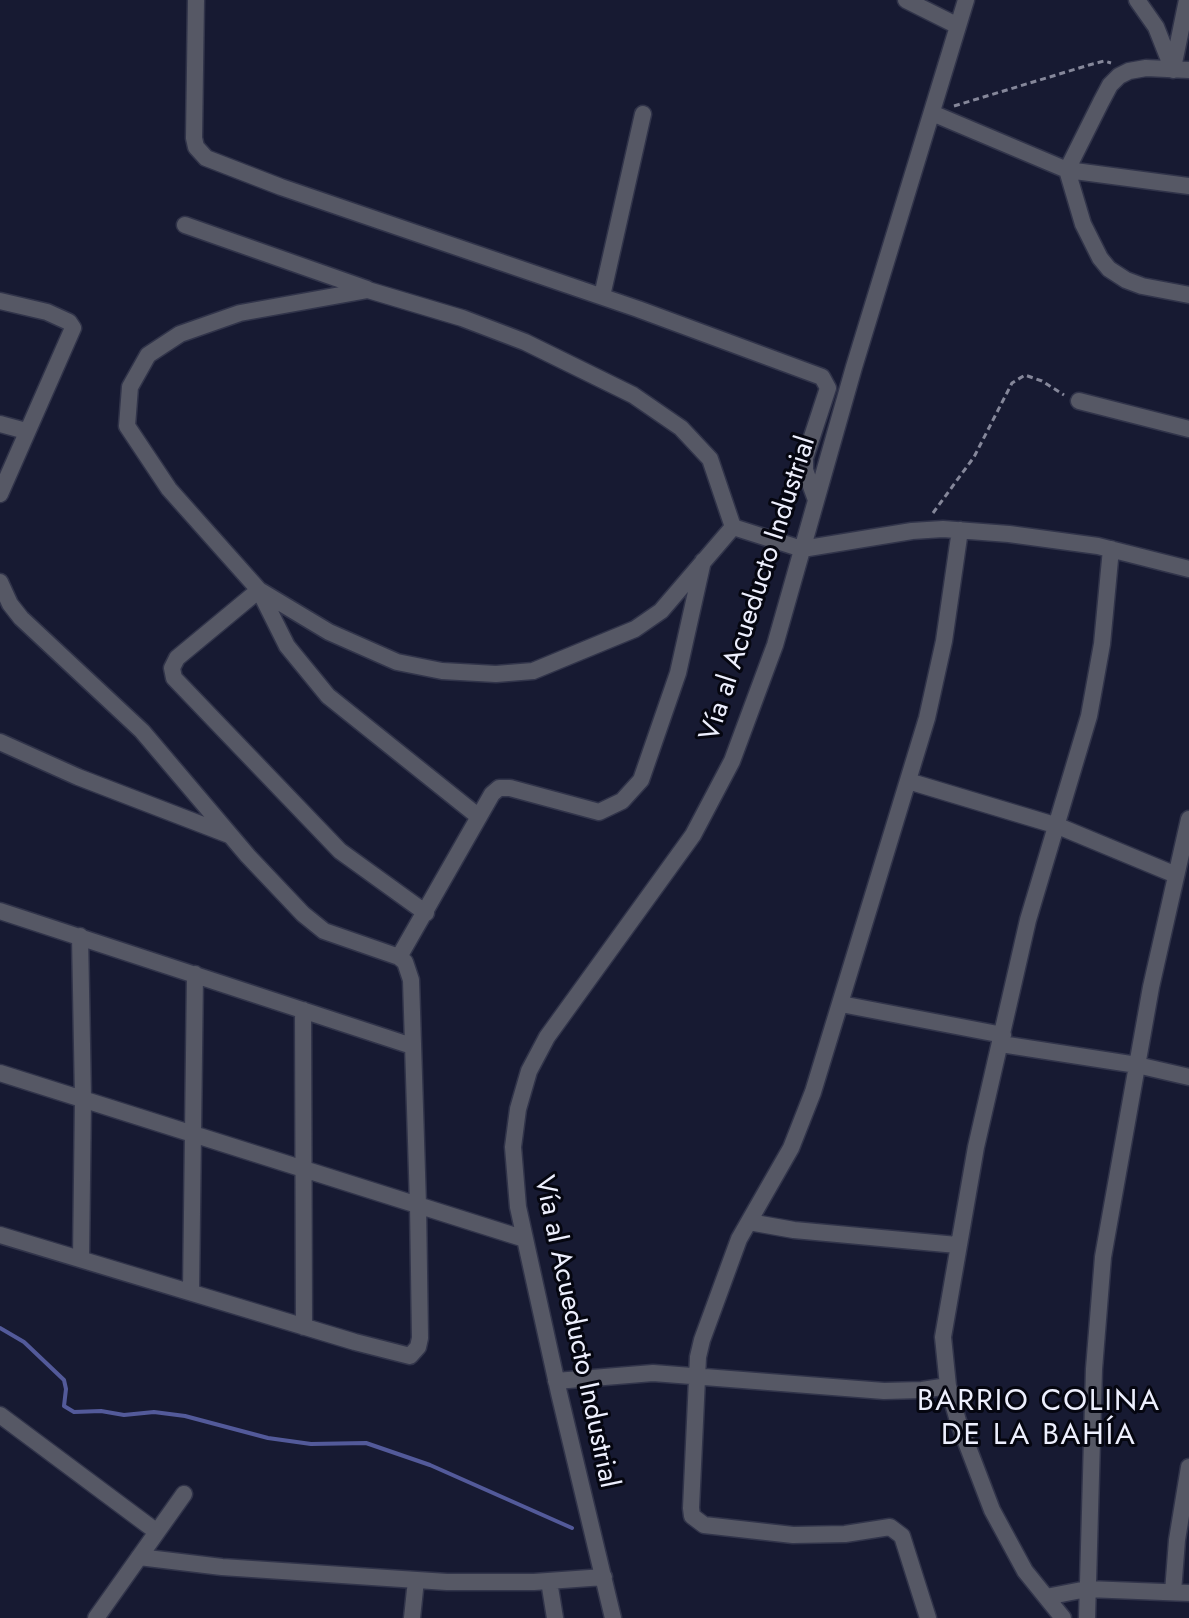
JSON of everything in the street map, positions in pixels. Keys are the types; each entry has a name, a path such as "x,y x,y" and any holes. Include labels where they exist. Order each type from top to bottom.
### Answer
{"street":[{"path":"196,0 194,138 196,147 206,158 281,187 814,372 826,381 828,388 805,458 805,470 816,500"},
{"path":"906,0 958,26"},
{"name":"Vía al Acueducto Industrial","path":"613,1618 556,1381 515,1186 513,1147 518,1109 529,1071 560,1016 680,854 711,804 732,761 766,669 966,0"},
{"path":"1137,0 1181,70"},
{"path":"1181,70 1187,0"},
{"path":"1181,70 1146,68 1119,76 1110,85 1067,170 1083,224 1109,269 1142,286 1189,295"},
{"path":"932,113 1067,170 1189,186"},
{"path":"602,296 643,114"},
{"path":"185,225 368,290 462,318 525,342 633,395 681,428 710,459 733,527"},
{"path":"368,290 240,313 180,334 148,355 130,387 127,426 169,489 259,590 287,646 328,696 479,817"},
{"path":"0,301 47,312 69,322 73,328 0,494"},
{"path":"1079,401 1189,429"},
{"path":"0,424 26,431"},
{"path":"733,527 802,549 876,535 960,530 1057,539 1189,569"},
{"path":"259,590 329,632 397,662 442,671 496,674 533,671 635,629 661,611 733,527"},
{"path":"928,1618 902,1536 890,1527 833,1535 793,1535 704,1525 692,1516 691,1508 698,1357 728,1264 791,1148 813,1092 841,1004 908,781 939,663 960,530"},
{"path":"1063,1618 1025,1571 992,1510 948,1386 943,1337 976,1147 1031,908 1089,716 1102,644 1111,549"},
{"path":"399,957 492,794 499,788 510,788 599,812 622,801 641,780 678,673 704,558"},
{"path":"0,582 17,613 142,731 303,914 335,936 399,957 405,962 411,980 420,1338 415,1353 403,1355 0,1235"},
{"path":"259,590 177,658 172,668 174,678 340,851 426,913"},
{"path":"0,619 17,613"},
{"path":"0,742 78,777 231,835"},
{"path":"908,781 1058,826 1176,875"},
{"path":"1087,1618 1098,1304 1112,1201 1137,1065 1176,875 1186,850 1189,819"},
{"path":"0,911 412,1046"},
{"path":"80,936 83,1099 81,1259"},
{"path":"191,1292 195,974"},
{"path":"841,1004 1189,1077"},
{"path":"303,1010 304,1327"},
{"path":"0,1073 525,1239"},
{"path":"749,1222 794,1230 957,1245"},
{"path":"556,1381 653,1373 884,1391 948,1386"},
{"path":"0,1415 157,1532"},
{"path":"1046,1597 1087,1589 1181,1592 1177,1540 1189,1467"},
{"path":"96,1618 184,1494"},
{"path":"139,1557 222,1567 416,1580 498,1583 604,1577"},
{"path":"412,1618 416,1580"},
{"path":"549,1581 555,1618"}],"path":[{"path":"932,113 1104,61 1129,71"},
{"path":"928,530 936,507 974,457 1012,383 1025,375 1079,401"}],"waterway":[{"path":"0,1328 24,1342 64,1380 64,1406 74,1412 101,1411 124,1415 154,1412 185,1416 268,1438 311,1444 366,1443 430,1465 572,1528"}],"district":[{"name":"BARRIO COLINA DE LA BAHÍA","path":"1039,1420"}]}
